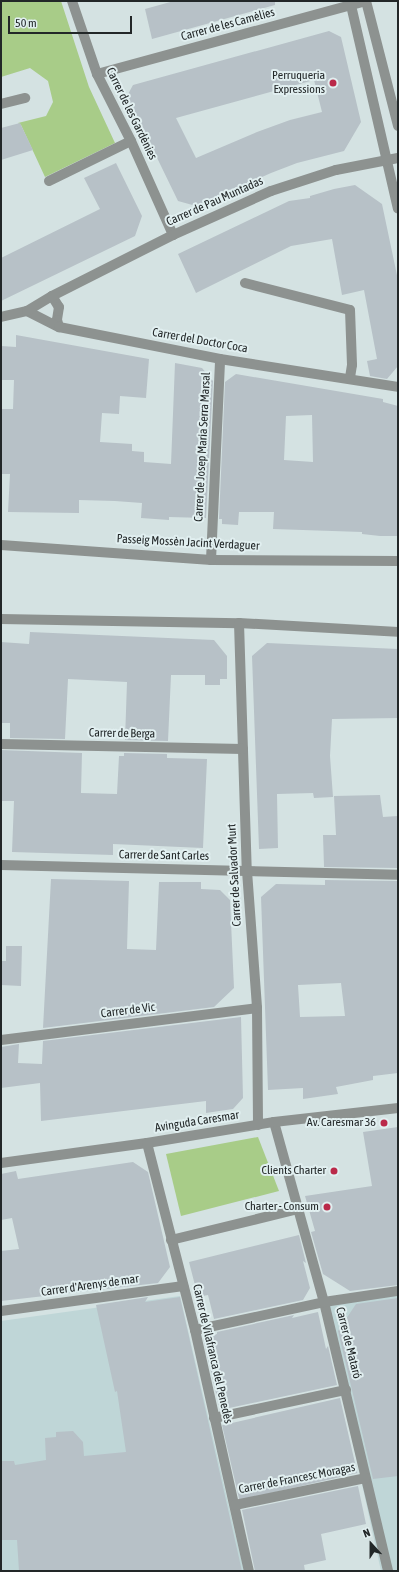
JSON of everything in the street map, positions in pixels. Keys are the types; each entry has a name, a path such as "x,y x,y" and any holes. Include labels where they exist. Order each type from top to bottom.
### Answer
{"street":[{"name":"Carrer de les Gardènies","path":"72,1 97,74 131,141 173,235"},
{"name":"Carrer de les Camèlies","path":"97,74 350,3 366,1"},
{"path":"366,1 398,126"},
{"path":"350,3 398,210"},
{"path":"1,104 25,98"},
{"path":"49,181 131,141"},
{"name":"Carrer de Pau Muntadas","path":"27,311 52,296 173,235 271,191 336,170 398,158"},
{"path":"246,283 350,310 352,365 350,378"},
{"path":"52,296 59,307 57,320 59,327"},
{"path":"1,317 27,311"},
{"name":"Carrer del Doctor Coca","path":"27,311 59,327 220,359 350,378 398,387"},
{"name":"Carrer de Josep Maria Serra Marsal","path":"211,560 220,359"},
{"name":"Passeig Mossèn Jacint Verdaguer","path":"1,545 211,560 398,561"},
{"path":"1,619 239,623 398,632"},
{"name":"Carrer de Salvador Murt","path":"239,623 247,871 257,1008 258,1125"},
{"name":"Carrer de Berga","path":"1,744 243,749"},
{"name":"Carrer de Sant Carles","path":"1,865 398,874"},
{"name":"Carrer de Vic","path":"1,1040 257,1008"},
{"name":"Avinguda Caresmar","path":"1,1163 147,1143 274,1122 398,1108"},
{"name":"Carrer de Mataró","path":"274,1122 324,1302 388,1571"},
{"name":"Carrer de Vilafranca del Penedès","path":"147,1143 195,1330 249,1571"},
{"path":"171,1240 298,1209"},
{"name":"Carrer d'Arenys de mar","path":"1,1311 183,1286"},
{"path":"195,1330 324,1302 398,1291"},
{"path":"214,1418 346,1390"},
{"name":"Carrer de Francesc Moragas","path":"234,1505 365,1478"}],"shaded area":[{"path":"398,1294 398,1571 381,1571 323,1306"},
{"path":"180,1296 244,1571 1,1571 1,1321"}],"green space":[{"path":"1,1 61,1 89,87 115,143 45,177 21,125 18,123 46,116 53,102 48,81 30,68 1,77"},
{"path":"258,1137 279,1191 181,1216 166,1154"}],"building":[{"path":"174,1 275,1 275,5 152,39 145,9"},
{"path":"329,31 341,37 361,122 344,151 297,163 196,206 178,201 127,96 133,85","holes":["314,80 322,112 290,120 257,132 196,158 176,118"]},
{"path":"20,123 33,150 1,160 1,128"},
{"path":"116,163 142,216 135,236 1,301 1,258 100,209 84,178"},
{"path":"355,185 382,204 398,280 398,366 387,379 370,376 367,361 377,359 364,290 342,295 332,239 291,246 196,293 178,254 289,201 310,198 310,196 334,189"},
{"path":"16,335 149,359 146,398 120,396 119,414 102,413 100,442 132,444 132,451 144,452 144,462 171,464 175,363 202,368 213,381 206,518 169,517 169,520 141,518 142,503 115,501 79,500 79,513 8,512 10,474 1,474 1,409 13,409 14,380 1,380 1,346 16,347"},
{"path":"236,374 383,399 383,402 398,406 398,536 362,534 362,532 273,529 274,512 239,512 238,525 222,524 222,519 219,519 225,382","holes":["312,415 313,462 284,460 286,416"]},
{"path":"30,632 214,640 227,656 227,679 220,679 220,685 205,685 205,675 171,675 168,741 125,740 127,682 68,679 65,739 10,738 10,723 1,723 1,642 29,644"},
{"path":"267,643 398,649 398,718 332,719 330,756 333,797 314,798 313,793 277,794 278,848 259,849 252,656"},
{"path":"1,750 82,753 81,793 117,794 119,756 124,756 124,753 167,754 167,758 207,759 203,848 113,844 113,855 12,852 14,801 1,801"},
{"path":"380,795 383,817 398,816 398,868 324,867 323,835 336,835 334,796"},
{"path":"51,879 129,881 127,949 156,950 159,882 201,882 201,889 220,890 230,900 234,988 214,1007 43,1028"},
{"path":"325,880 398,881 398,1073 373,1076 373,1080 336,1087 338,1094 303,1099 303,1088 268,1090 261,897 276,884 325,885","holes":["341,983 345,1016 300,1017 298,985"]},
{"path":"6,946 22,946 21,986 1,985 1,961 6,961"},
{"path":"241,1017 243,1098 233,1109 206,1113 206,1101 41,1121 40,1083 1,1088 1,1047 19,1044 18,1063 42,1064 43,1041"},
{"path":"398,1127 398,1285 350,1291 323,1274 311,1232 315,1231 305,1196 372,1186 363,1132"},
{"path":"133,1162 148,1172 170,1267 158,1283 1,1301 1,1251 19,1249 12,1218 1,1220 1,1174 16,1171 18,1179"},
{"path":"299,1235 306,1263 303,1261 310,1288 303,1300 214,1319 208,1295 198,1297 189,1262"},
{"path":"148,1297 145,1302 180,1297 242,1571 19,1571 17,1540 1,1540 1,1461 14,1461 15,1465 46,1460 45,1438 56,1437 56,1432 73,1431 83,1442 84,1456 126,1452 117,1391 115,1392 96,1305"},
{"path":"398,1298 398,1476 373,1479 338,1331 356,1304"},
{"path":"318,1312 326,1349 328,1346 337,1385 220,1410 203,1338 217,1334 217,1332 294,1315 292,1318"},
{"path":"340,1398 357,1473 239,1500 222,1425"},
{"path":"358,1486 366,1524 321,1534 326,1560 304,1565 305,1571 255,1571 242,1510"}],"place":[{"name":"Perruqueria Expressions","path":"333,83"},
{"name":"Av. Caresmar 36","path":"384,1123"},
{"name":"Clients Charter","path":"334,1171"},
{"name":"Charter - Consum","path":"327,1207"}]}
